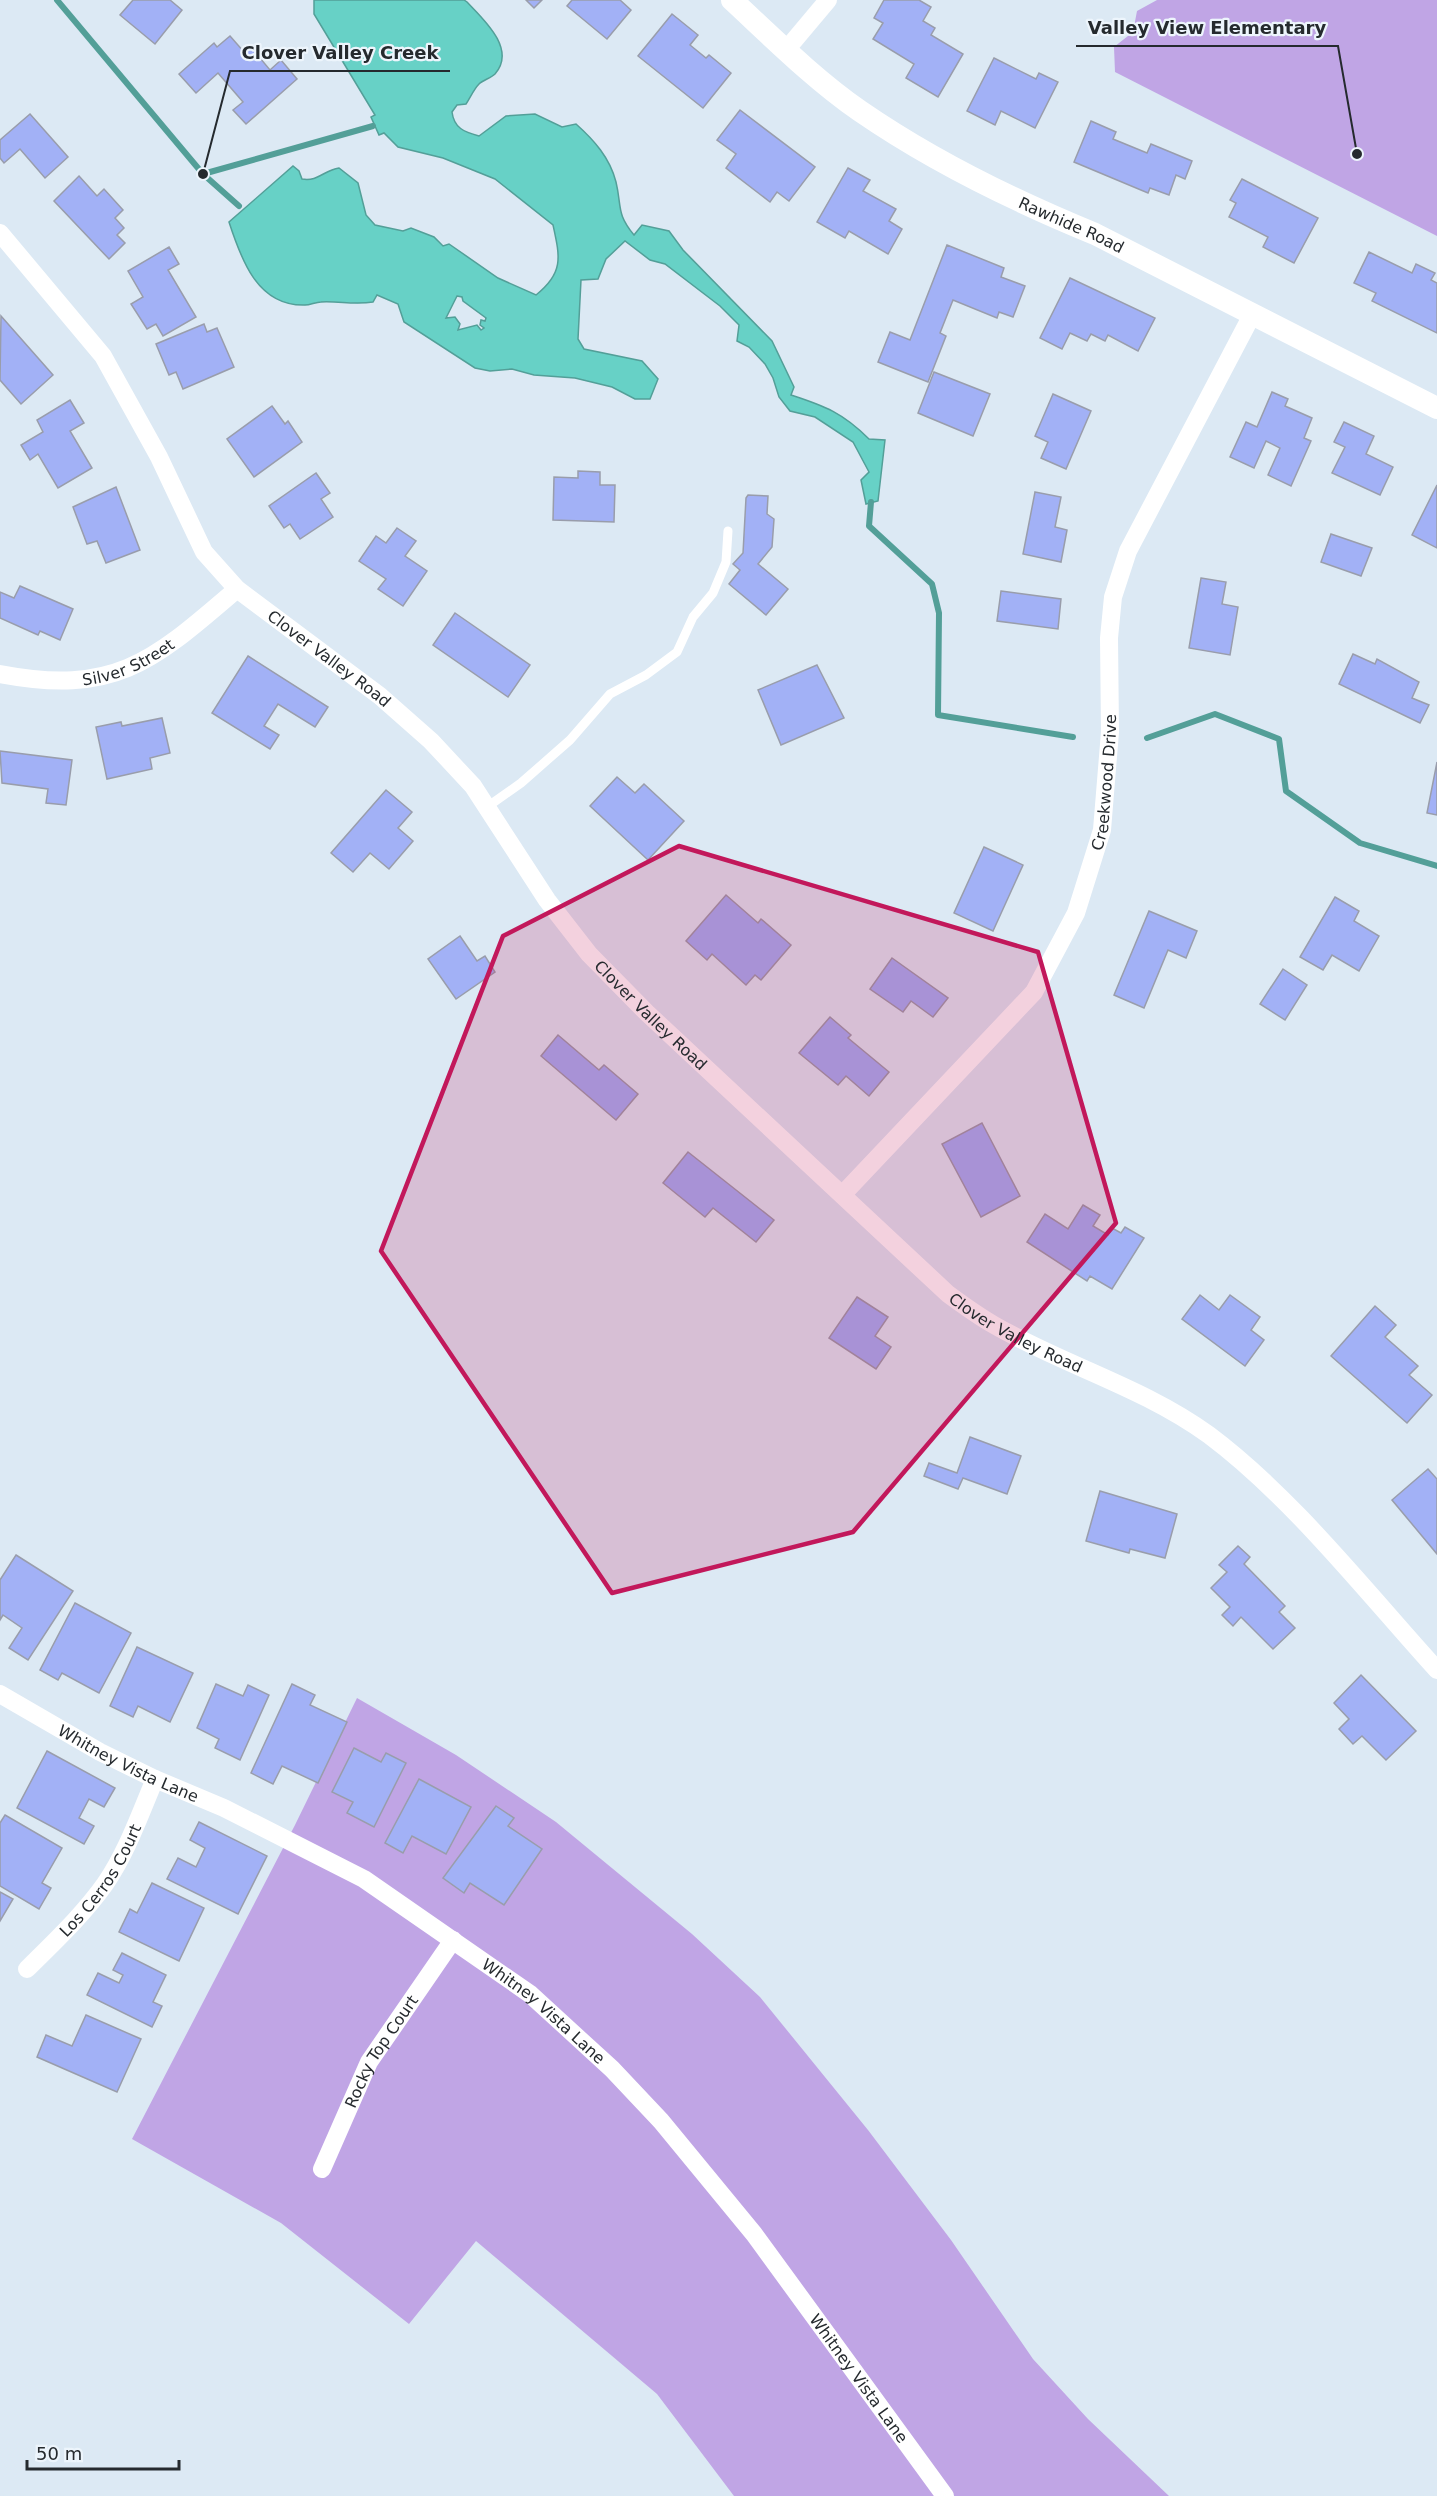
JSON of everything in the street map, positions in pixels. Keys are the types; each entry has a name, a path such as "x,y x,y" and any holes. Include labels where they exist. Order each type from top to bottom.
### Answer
{"street":[{"name":"Rawhide Road","path":"732,0 786,50 859,110 949,168 1095,234 1437,408"},
{"path":"786,50 828,0"},
{"name":"Clover Valley Road","path":"0,232 103,356 145,430 204,552 237,589 380,696 431,741 473,786 547,900 589,954 752,1112 843,1194 948,1294 994,1325 1124,1386 1184,1419 1223,1446 1268,1485 1437,1670"},
{"name":"Creekwood Drive","path":"843,1194 1034,992 1076,913 1102,830 1110,732 1109,638 1113,597 1128,551 1253,314"},
{"name":"Silver Street","path":"0,674 39,681 91,680 142,664 183,636 237,589"},
{"name":"Whitney Vista Lane","path":"0,1694 100,1752 154,1779 224,1808 364,1879 530,1994 612,2069 661,2121 754,2234 945,2496"},
{"name":"Los Cerros Court","path":"27,1969 86,1910 106,1882 124,1851 154,1779"},
{"name":"Rocky Top Court","path":"322,2169 369,2061 453,1940"}],"lane":[{"path":"487,807 521,783 570,740 610,694 646,675 677,652 693,617 713,593 726,562 728,531"}],"highlighted area":[{"path":"679,846 1038,952 1116,1223 853,1532 612,1593 381,1251 503,936"}],"shaded area":[{"path":"314,0 464,0 467,2 495,35 502,55 501,64 495,74 479,84 466,104 457,105 452,112 457,126 479,136 506,116 535,114 562,127 576,124 595,143 610,165 616,182 620,210 624,221 634,235 642,225 669,231 683,250 772,341 794,387 791,395 833,411 869,439 885,440 878,501 866,504 861,480 869,472 853,442 815,417 790,411 779,397 773,378 765,364 749,347 737,341 739,325 720,306 665,264 650,260 625,241 606,259 598,279 581,280 578,339 584,349 642,361 658,379 650,399 635,399 612,387 575,378 534,375 512,369 490,371 475,368 404,322 398,304 377,295 373,302 321,302 305,305 287,303 274,297 263,288 246,265 229,222 293,166 299,171 302,179 312,179 339,168 358,183 366,215 375,225 403,231 411,228 434,237 443,246 449,244 498,278 536,295 556,272 558,264 553,225 495,179 443,158 398,147 384,133 379,135 371,117 375,115 314,14","holes":["457,296 462,297 463,301 486,318 485,321 481,320 480,325 484,328 481,330 477,325 458,330 460,324 455,317 446,318"]},
{"path":"1157,0 1437,0 1437,236 1115,72 1114,47 1133,32 1137,11"},
{"path":"357,1698 456,1755 556,1822 692,1934 760,1997 868,2130 951,2240 1033,2359 1088,2419 1169,2496 734,2496 657,2394 476,2241 409,2324 281,2223 132,2139 295,1825"}],"building":[{"path":"133,0 170,0 182,10 155,44 120,15"},
{"path":"526,0 542,0 534,8"},
{"path":"572,0 620,0 631,10 607,39 567,6"},
{"path":"884,0 919,0 931,7 923,21 935,28 931,35 963,54 938,97 906,78 914,64 873,39 883,23 874,18"},
{"path":"672,14 698,35 690,45 706,58 709,55 731,73 703,108 638,56"},
{"path":"230,36 244,52 250,46 270,70 281,60 297,79 246,124 233,110 243,102 218,73 196,93 179,74 214,43 217,47"},
{"path":"994,58 1036,79 1039,73 1058,82 1035,128 1001,111 995,125 967,111"},
{"path":"740,110 815,167 789,201 777,192 770,202 726,168 736,154 717,140"},
{"path":"30,114 68,157 45,178 20,149 4,163 0,158 0,140"},
{"path":"1091,121 1116,132 1113,139 1147,153 1151,144 1192,161 1185,179 1176,175 1169,195 1150,188 1148,193 1074,162"},
{"path":"848,168 870,180 863,191 896,209 889,221 902,229 888,254 849,231 845,238 817,222"},
{"path":"79,176 97,196 104,189 123,210 115,218 124,228 117,235 125,243 109,259 54,201"},
{"path":"1242,179 1318,218 1294,263 1263,247 1268,237 1229,217 1236,203 1230,200"},
{"path":"947,245 1004,268 1001,277 1025,286 1013,317 999,312 997,318 953,300 940,333 946,336 928,382 878,362 890,332 910,340"},
{"path":"169,247 179,264 168,270 196,317 163,336 156,324 147,329 131,304 143,297 128,271"},
{"path":"1369,252 1412,273 1416,264 1435,273 1431,280 1437,283 1437,333 1372,301 1376,293 1354,283"},
{"path":"1070,278 1155,318 1138,351 1108,335 1105,341 1091,334 1087,341 1070,333 1062,349 1040,338"},
{"path":"1,316 53,375 21,404 0,380"},
{"path":"204,324 207,332 217,328 234,367 183,389 176,372 169,375 156,344"},
{"path":"934,372 990,394 973,436 918,413"},
{"path":"1272,392 1288,399 1285,406 1312,418 1304,438 1311,441 1291,486 1268,475 1280,448 1266,441 1254,468 1230,457 1246,422 1257,427"},
{"path":"1053,394 1091,411 1066,469 1041,458 1048,442 1035,436"},
{"path":"70,400 84,423 70,431 92,468 58,488 38,454 30,460 21,445 43,432 37,420"},
{"path":"272,406 285,424 288,421 302,442 254,477 227,439"},
{"path":"1344,422 1374,436 1366,454 1393,467 1380,495 1332,473 1345,447 1334,442"},
{"path":"578,471 600,472 600,485 615,485 614,522 553,520 554,477 578,478"},
{"path":"316,473 330,493 321,499 333,517 300,539 290,524 284,528 269,506"},
{"path":"1437,485 1437,548 1412,535"},
{"path":"116,487 140,550 106,563 97,541 87,544 73,507"},
{"path":"1035,492 1061,497 1055,527 1067,530 1061,562 1023,554"},
{"path":"748,495 768,496 767,514 774,519 772,547 758,564 788,589 766,615 729,584 740,570 733,564 743,553"},
{"path":"397,528 416,541 405,556 427,571 403,606 378,589 386,579 359,561 376,536 386,543"},
{"path":"1331,534 1372,548 1361,576 1321,562"},
{"path":"1201,578 1226,582 1222,604 1238,607 1230,655 1189,648"},
{"path":"20,586 73,609 60,640 40,631 38,635 0,618 0,592 14,598"},
{"path":"1001,591 1061,599 1058,629 997,621"},
{"path":"455,613 530,665 508,697 433,645"},
{"path":"1353,654 1375,664 1377,659 1419,682 1412,698 1429,705 1420,723 1339,684"},
{"path":"248,656 328,707 315,727 278,704 264,726 279,735 270,749 212,713"},
{"path":"817,665 844,718 781,745 758,690"},
{"path":"162,718 170,753 150,758 152,769 107,779 96,727 121,722 122,726"},
{"path":"0,751 72,760 66,805 46,803 48,789 2,783"},
{"path":"1437,762 1437,815 1427,813"},
{"path":"617,777 635,793 644,784 684,821 648,860 590,806"},
{"path":"386,790 412,812 398,828 413,841 389,869 370,853 353,872 331,853"},
{"path":"984,847 1023,865 993,931 954,913"},
{"path":"726,895 758,923 761,919 791,945 761,980 755,975 746,985 712,954 707,960 686,941"},
{"path":"1335,897 1359,911 1354,921 1379,936 1359,971 1332,955 1323,970 1300,957"},
{"path":"1149,911 1197,931 1186,958 1168,950 1144,1008 1114,995"},
{"path":"460,936 477,961 485,956 495,972 456,999 428,959"},
{"path":"892,958 948,998 933,1017 911,1001 903,1012 870,989"},
{"path":"1283,969 1307,985 1285,1020 1260,1004"},
{"path":"830,1017 851,1035 848,1038 889,1072 869,1096 846,1076 838,1085 799,1053"},
{"path":"558,1035 599,1070 604,1065 638,1094 616,1120 541,1056"},
{"path":"982,1123 1020,1196 981,1217 942,1144"},
{"path":"688,1152 774,1220 756,1242 713,1208 705,1217 663,1183"},
{"path":"1083,1205 1100,1215 1093,1226 1108,1235 1112,1228 1121,1233 1125,1227 1144,1238 1112,1289 1090,1276 1087,1281 1027,1242 1045,1214 1068,1229"},
{"path":"1200,1295 1219,1310 1230,1295 1260,1317 1251,1330 1264,1340 1245,1366 1182,1319"},
{"path":"857,1297 888,1317 875,1336 891,1347 876,1369 829,1338"},
{"path":"1375,1306 1396,1325 1385,1337 1418,1366 1409,1375 1432,1395 1407,1423 1331,1356"},
{"path":"970,1437 1021,1456 1007,1494 963,1478 958,1489 924,1476 929,1463 957,1473"},
{"path":"1428,1469 1437,1479 1437,1554 1392,1500"},
{"path":"1100,1491 1177,1514 1165,1558 1130,1549 1129,1553 1086,1541"},
{"path":"1238,1546 1250,1557 1244,1564 1285,1606 1279,1612 1295,1628 1273,1649 1241,1617 1233,1626 1222,1615 1230,1607 1211,1588 1227,1572 1219,1565"},
{"path":"16,1555 73,1591 28,1660 9,1648 22,1628 3,1615 0,1620 0,1580"},
{"path":"75,1603 131,1633 99,1693 62,1673 58,1680 40,1670"},
{"path":"137,1647 193,1673 170,1722 138,1706 133,1717 110,1706"},
{"path":"1361,1675 1416,1731 1386,1760 1362,1736 1353,1744 1339,1729 1349,1719 1334,1703"},
{"path":"216,1684 243,1696 248,1685 269,1695 240,1760 215,1748 219,1739 197,1728"},
{"path":"292,1684 315,1695 310,1705 347,1722 318,1783 282,1766 273,1784 251,1773"},
{"path":"354,1748 381,1762 386,1753 406,1763 374,1827 347,1813 353,1802 332,1792"},
{"path":"47,1751 115,1788 104,1807 89,1799 79,1818 94,1826 84,1844 17,1808"},
{"path":"419,1779 471,1807 446,1854 412,1836 403,1853 385,1843"},
{"path":"496,1806 514,1818 508,1826 542,1849 504,1905 470,1883 464,1893 443,1878"},
{"path":"5,1815 62,1848 42,1883 51,1888 39,1909 0,1886 0,1823"},
{"path":"199,1822 267,1856 238,1914 167,1879 178,1858 196,1867 205,1848 190,1840"},
{"path":"152,1883 204,1908 179,1961 119,1932 130,1909 137,1913"},
{"path":"0,1892 13,1899 0,1921"},
{"path":"122,1953 166,1975 153,2002 162,2006 152,2027 87,1995 98,1973 119,1983 123,1975 113,1970"},
{"path":"86,2015 141,2039 117,2092 37,2057 46,2035 72,2046"}],"waterway":[{"path":"57,0 203,174 373,126"},
{"path":"203,174 239,206"},
{"path":"871,502 869,526 932,584 939,613 938,715 1073,737"},
{"path":"1147,738 1215,714 1279,739 1286,791 1360,843 1437,866"}],"place":[{"name":"Valley View Elementary","path":"1357,154"},
{"name":"Clover Valley Creek","path":"203,174"}]}
